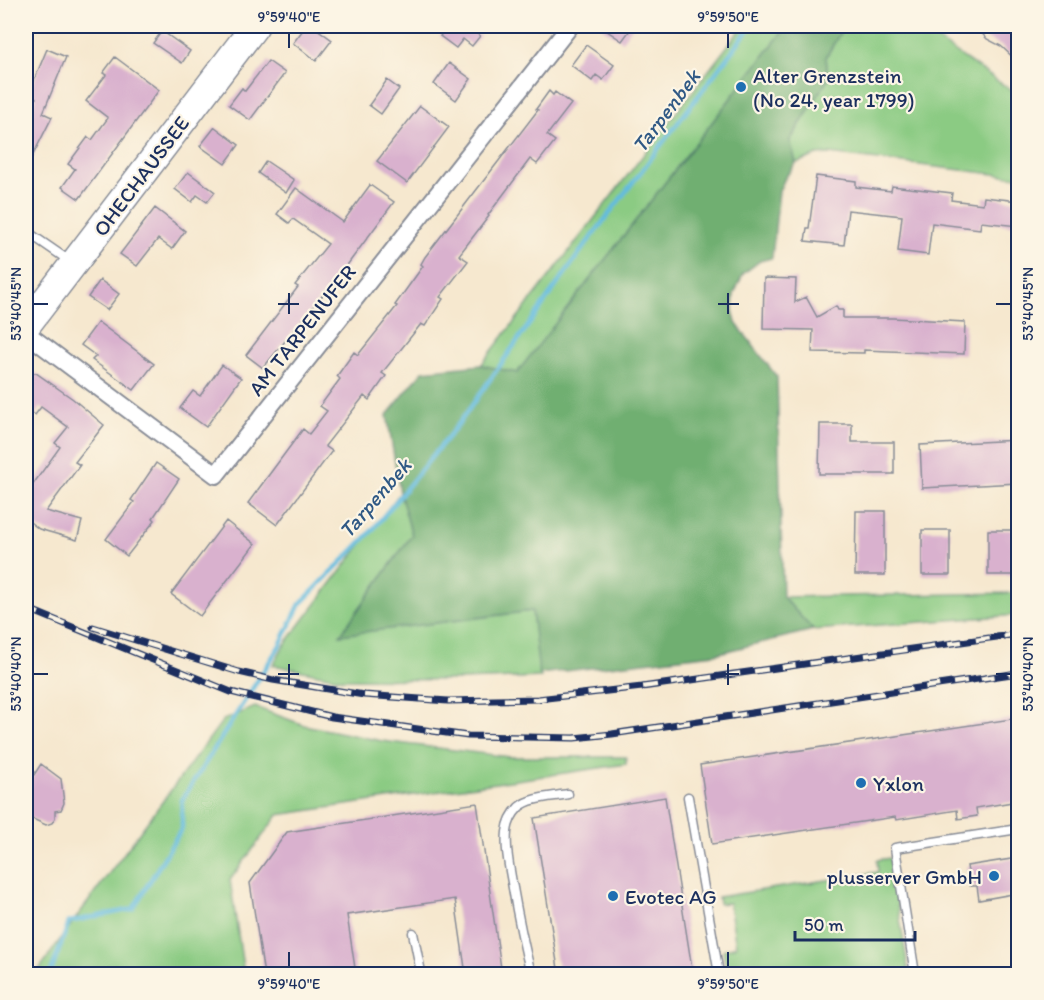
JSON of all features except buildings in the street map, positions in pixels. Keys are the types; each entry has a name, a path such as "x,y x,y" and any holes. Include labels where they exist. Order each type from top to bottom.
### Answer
{"main road":[{"name":"OHECHAUSSEE","path":"26,326 255,26"}],"street":[{"name":"AM TARPENUFER","path":"26,333 216,475 570,26"}],"lane":[{"path":"26,231 74,264"},
{"path":"531,975 519,925 510,870 507,844 508,826 513,814 529,801 568,794"},
{"path":"688,797 719,975"},
{"path":"915,975 895,848 1018,829"},
{"path":"413,933 421,972 425,975"}],"green space":[{"path":"743,26 787,26 517,373 481,365"},
{"path":"787,26 844,26 826,57 828,79 790,140 796,163 779,191 772,258 760,261 743,274 734,294 733,310 736,323 777,377 783,597 813,630 715,654 539,674 532,611 340,635 412,535 400,493 387,415 423,371 481,365 517,373"},
{"path":"844,26 917,26 1018,95 1018,177 829,154 817,155 796,163 790,141 828,79 826,57"},
{"path":"400,493 412,535 341,634 532,611 541,677 461,680 343,679 273,665 283,647"},
{"path":"1018,593 1018,615 813,630 783,597"},
{"path":"255,707 304,725 382,741 510,757 626,757 626,764 278,815 230,880 244,974 36,974 223,720"},
{"path":"890,858 909,974 727,974 723,950 736,946 729,903 719,904 718,897 878,872 877,860"}],"waterway":[{"name":"Tarpenbek","path":"46,974 51,972 69,922 133,909 182,828 182,800 280,645 300,604 370,533 460,422 581,251 751,26"}],"railway":[{"path":"26,608 231,692 332,717 468,736 574,738 612,734 1018,673"},
{"path":"93,627 239,672 273,680 364,695 448,701 538,699 642,687 1018,634"}],"place":[{"name":"Alter Grenzstein (No 24, year 1799)","path":"741,87"},
{"name":"Yxlon","path":"861,783"},
{"name":"plusserver GmbH","path":"994,876"},
{"name":"Evotec AG","path":"613,896"}]}
